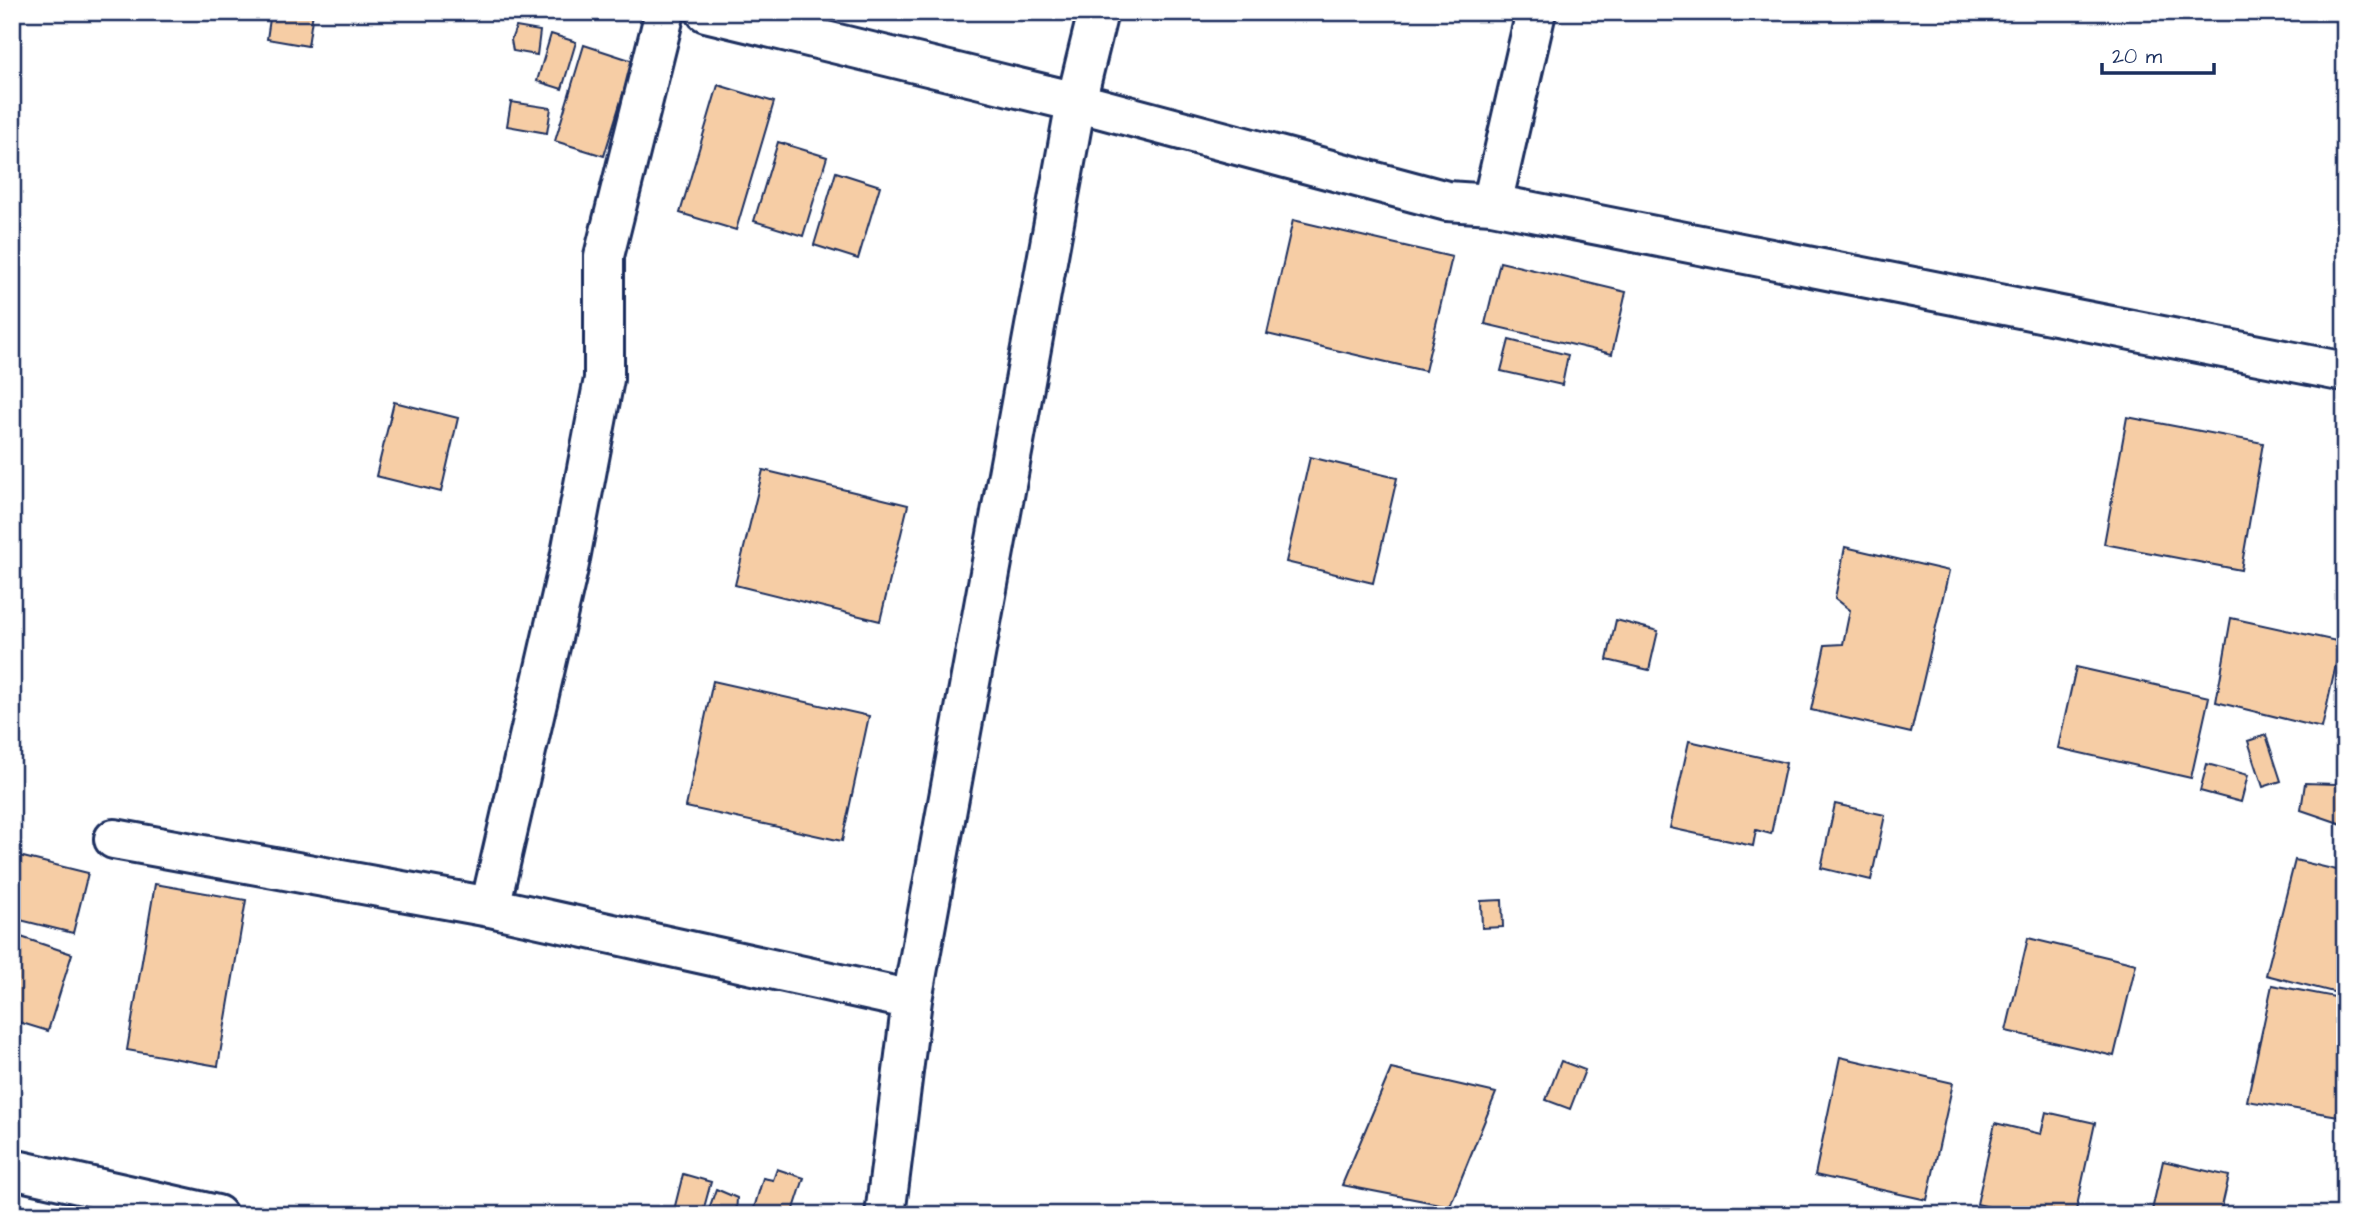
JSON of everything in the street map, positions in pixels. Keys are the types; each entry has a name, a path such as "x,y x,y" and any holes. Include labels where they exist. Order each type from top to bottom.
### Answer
{"street":[{"path":"490,907 569,564 604,379 604,256 665,12"},
{"path":"706,12 1076,102 1447,201 1492,204 2345,372"},
{"path":"885,1215 912,1000 1076,102 1098,12"},
{"path":"1492,204 1536,12"},
{"path":"114,839 490,907 912,1000"},
{"path":"12,1169 217,1215"}],"building":[{"path":"271,12 313,12 308,46 267,39"},
{"path":"516,27 540,31 537,55 513,51 511,40"},
{"path":"551,34 576,42 562,89 537,81"},
{"path":"584,45 633,61 604,156 555,141"},
{"path":"718,85 774,102 736,230 680,213"},
{"path":"511,102 551,108 547,133 507,126"},
{"path":"778,142 827,157 803,236 754,221"},
{"path":"836,172 880,186 858,259 814,245"},
{"path":"1293,220 1452,257 1425,371 1267,334"},
{"path":"1500,262 1626,292 1612,354 1485,324"},
{"path":"1509,340 1568,355 1562,385 1501,371"},
{"path":"394,402 458,418 441,492 376,476"},
{"path":"2127,417 2263,443 2241,570 2104,544"},
{"path":"1310,457 1397,478 1373,583 1286,562"},
{"path":"763,470 908,505 880,621 735,585"},
{"path":"1845,547 1949,571 1911,733 1811,710 1825,645 1843,644 1850,610 1835,598"},
{"path":"2231,618 2341,642 2322,728 2216,702"},
{"path":"1616,620 1658,631 1649,670 1607,660"},
{"path":"2345,648 2345,691 2336,689"},
{"path":"2076,667 2209,697 2191,778 2058,748"},
{"path":"713,681 869,716 842,841 686,807"},
{"path":"2266,735 2281,781 2263,787 2248,741"},
{"path":"1689,741 1786,763 1771,834 1756,830 1753,846 1670,828"},
{"path":"2345,751 2345,825 2301,810 2305,783 2336,784"},
{"path":"2207,764 2248,775 2241,802 2200,791"},
{"path":"1835,804 1885,815 1871,880 1821,868"},
{"path":"15,855 88,873 73,933 12,918 12,865"},
{"path":"2295,860 2345,872 2345,995 2266,975"},
{"path":"155,884 246,900 218,1066 127,1050"},
{"path":"1502,900 1503,927 1482,928 1481,901"},
{"path":"12,934 72,954 48,1031 12,1020"},
{"path":"2028,938 2136,964 2114,1056 2006,1031"},
{"path":"2272,985 2335,997 2345,1049 2345,1117 2247,1101"},
{"path":"1840,1057 1953,1083 1927,1200 1815,1175"},
{"path":"1561,1061 1585,1070 1570,1109 1546,1100"},
{"path":"1391,1069 1496,1093 1450,1206 1342,1185"},
{"path":"2046,1112 2095,1123 2075,1215 2023,1215 1977,1204 1995,1123 2041,1134"},
{"path":"2163,1161 2229,1176 2220,1215 2151,1215"},
{"path":"777,1169 804,1178 792,1215 752,1215 763,1178 773,1180"},
{"path":"683,1174 711,1182 702,1215 673,1214"},
{"path":"716,1189 737,1198 736,1215 722,1215 709,1209"}]}
